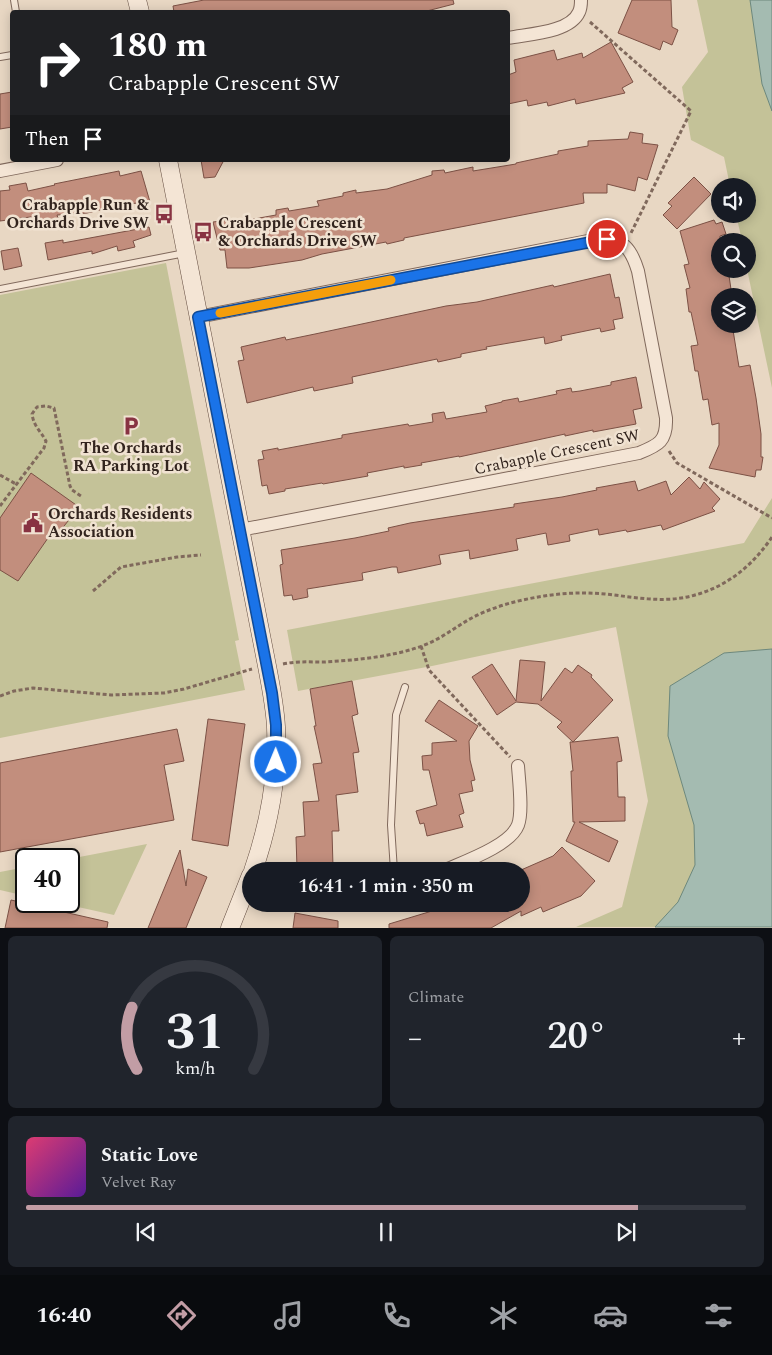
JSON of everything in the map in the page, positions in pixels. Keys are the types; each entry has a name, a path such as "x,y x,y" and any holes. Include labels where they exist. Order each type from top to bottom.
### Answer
{"street":[{"path":"510,38 560,28 570,23 580,6"},
{"path":"0,171 39,162"},
{"path":"168,162 267,666 276,725 277,750 271,804 256,862"},
{"path":"198,317 598,239 615,240 624,245"},
{"name":"Crabapple Crescent SW","path":"240,530 639,453 656,446 662,441 667,428 664,408 638,271 631,252 624,245"},
{"path":"462,862 496,846 514,831 520,814 518,766"},
{"path":"230,928 242,899"}],"lane":[{"path":"0,289 186,253"},
{"path":"393,862 391,824 396,715 404,687"}],"path":[{"path":"580,6 691,111 639,219 624,245"},
{"path":"0,506 44,448 46,441 42,433 33,424 32,414 36,407 46,406 54,408 70,486 72,490 82,496"},
{"path":"662,441 677,463 772,518"},
{"path":"0,474 16,484"},
{"path":"290,662 324,662 379,656 421,646 444,635 468,620 497,607 543,596 582,593 654,600 695,595 740,573 752,563 772,537"},
{"path":"93,591 121,567 177,557 201,556"},
{"path":"421,646 429,670 518,766"},
{"path":"0,696 14,691 33,688 111,696 164,693 184,689 241,671"}],"shaded area":[{"path":"697,0 772,0 772,388 756,312 756,288 751,288 749,278 756,278 756,233 740,233 738,223 756,223 756,178 728,178 724,157 691,140 682,87 708,52"},
{"path":"750,0 772,0 772,111 762,84"},
{"path":"166,263 239,640 235,641 245,690 0,738 0,295"},
{"path":"772,498 772,927 576,927 622,907 648,801 616,627 432,666 298,691 287,630 744,543"},
{"path":"772,649 772,927 655,927 678,902 695,865 694,825 668,736 670,686 724,653"},
{"path":"147,844 114,915 80,907 80,857"},
{"path":"15,869 15,893 0,890 0,872"}],"building":[{"path":"204,0 453,0 454,4 431,10 174,10 173,6"},
{"path":"632,0 671,0 672,27 678,30 672,45 663,41 660,50 618,33"},
{"path":"611,42 633,82 622,88 625,93 576,104 575,99 548,106 547,102 528,106 527,100 510,104 510,74 516,72 514,60 554,50 557,60 582,53 583,58"},
{"path":"10,92 10,127 0,129 0,94"},
{"path":"630,132 643,134 642,143 658,145 647,180 638,177 635,191 607,184 607,193 583,193 584,203 404,238 404,240 387,244 386,242 322,254 302,260 249,268 227,268 225,250 220,250 213,222 237,219 237,222 276,215 276,210 288,208 289,211 319,206 317,201 343,196 343,193 356,190 356,193 387,189 432,175 432,171 444,170 445,173 473,167 473,171 516,164 558,154 558,151 588,146 588,141 628,139"},
{"path":"201,162 223,162 215,177 204,178"},
{"path":"119,171 120,176 141,171 150,202 126,204 87,213 57,215 58,218 39,222 38,216 0,221 0,191 10,190 9,186 26,183 28,191"},
{"path":"694,177 711,194 677,229 663,215 672,206 668,203"},
{"path":"711,221 711,223 716,224 722,223 726,233 711,233 711,278 729,278 731,288 711,288 711,333 733,333 739,367 750,365 761,434 761,457 763,457 761,470 756,470 755,477 709,468 719,445 719,423 712,425 708,399 703,400 698,371 695,371 691,346 698,345 691,312 689,312 686,289 690,288 684,265 689,264 680,231"},
{"path":"149,227 151,235 133,241 135,247 118,251 117,246 92,254 92,251 48,260 45,243 63,240 63,243"},
{"path":"18,248 22,266 4,270 1,251"},
{"path":"610,274 615,298 619,297 623,318 613,320 615,329 601,332 600,328 561,336 562,340 545,344 544,337 486,347 487,349 461,354 461,357 438,362 437,359 352,377 353,383 314,391 313,387 247,403 238,361 244,360 241,347 285,337 286,340 553,285 554,287"},
{"path":"636,377 642,408 633,410 636,424 565,436 565,434 459,457 421,463 422,465 404,468 404,466 367,473 368,476 285,489 285,491 269,494 267,485 262,486 258,460 264,459 262,451 278,448 278,450 342,438 342,435 408,424 409,426 433,422 432,414 444,412 446,419 487,412 485,406 502,401 518,398 519,402 557,394 556,391 571,388 572,392 580,391 611,385 611,382"},
{"name":"Orchards Residents Association","path":"31,473 79,507 61,530 55,528 18,581 0,570 0,518"},
{"path":"689,477 700,489 704,482 720,499 712,508 715,511 663,530 661,525 599,535 598,529 569,535 570,541 548,545 546,533 516,539 518,550 470,559 469,550 439,555 441,564 398,573 397,567 392,567 362,573 363,580 307,589 308,597 293,600 292,595 284,596 280,565 283,564 281,550 355,538 389,531 388,528 410,523 514,507 514,504 562,497 597,490 596,488 635,481 638,491 666,481 671,495"},
{"path":"520,660 545,662 541,701 565,668 572,673 578,665 592,675 591,677 613,700 573,742 557,727 562,722 538,704 516,702 497,715 472,677 492,664 516,701"},
{"path":"352,681 358,714 352,716 359,752 353,753 358,792 336,795 339,831 332,831 333,862 297,862 296,837 305,836 303,802 319,801 313,764 322,763 314,726 316,726 310,689"},
{"path":"439,700 478,726 469,741 470,760 475,780 471,781 473,791 459,794 464,813 459,815 463,827 427,836 424,823 420,824 416,811 437,805 429,770 423,770 422,756 432,755 432,743 457,741 425,721"},
{"path":"208,719 245,724 228,846 192,840"},
{"path":"177,729 184,761 164,765 174,820 0,852 0,763"},
{"path":"618,737 622,761 617,762 618,797 625,797 625,821 579,822 618,841 609,862 566,841 575,822 573,822 571,771 573,771 570,742"},
{"path":"562,847 595,881 581,896 543,912 541,907 530,912 530,866 553,856"},
{"path":"180,850 186,886 188,869 207,877 186,928 148,928"},
{"path":"11,900 15,901 15,913 68,913 108,922 107,928 5,928"},
{"path":"429,912 519,912 491,928 389,928 389,924"},
{"path":"521,912 530,912 521,916"},
{"path":"295,913 338,921 338,928 293,928"}],"slow traffic":[{"path":"220,313 391,280"}],"place":[{"name":"Crabapple Run & Orchards Drive SW","path":"164,214"},
{"name":"Crabapple Crescent & Orchards Drive SW","path":"203,232"},
{"name":"The Orchards RA Parking Lot","path":"131,426"},
{"name":"Orchards Residents Association","path":"33,523"}],"route":[{"path":"276,762 276,725 272,693 198,317 598,239 607,239"}]}
